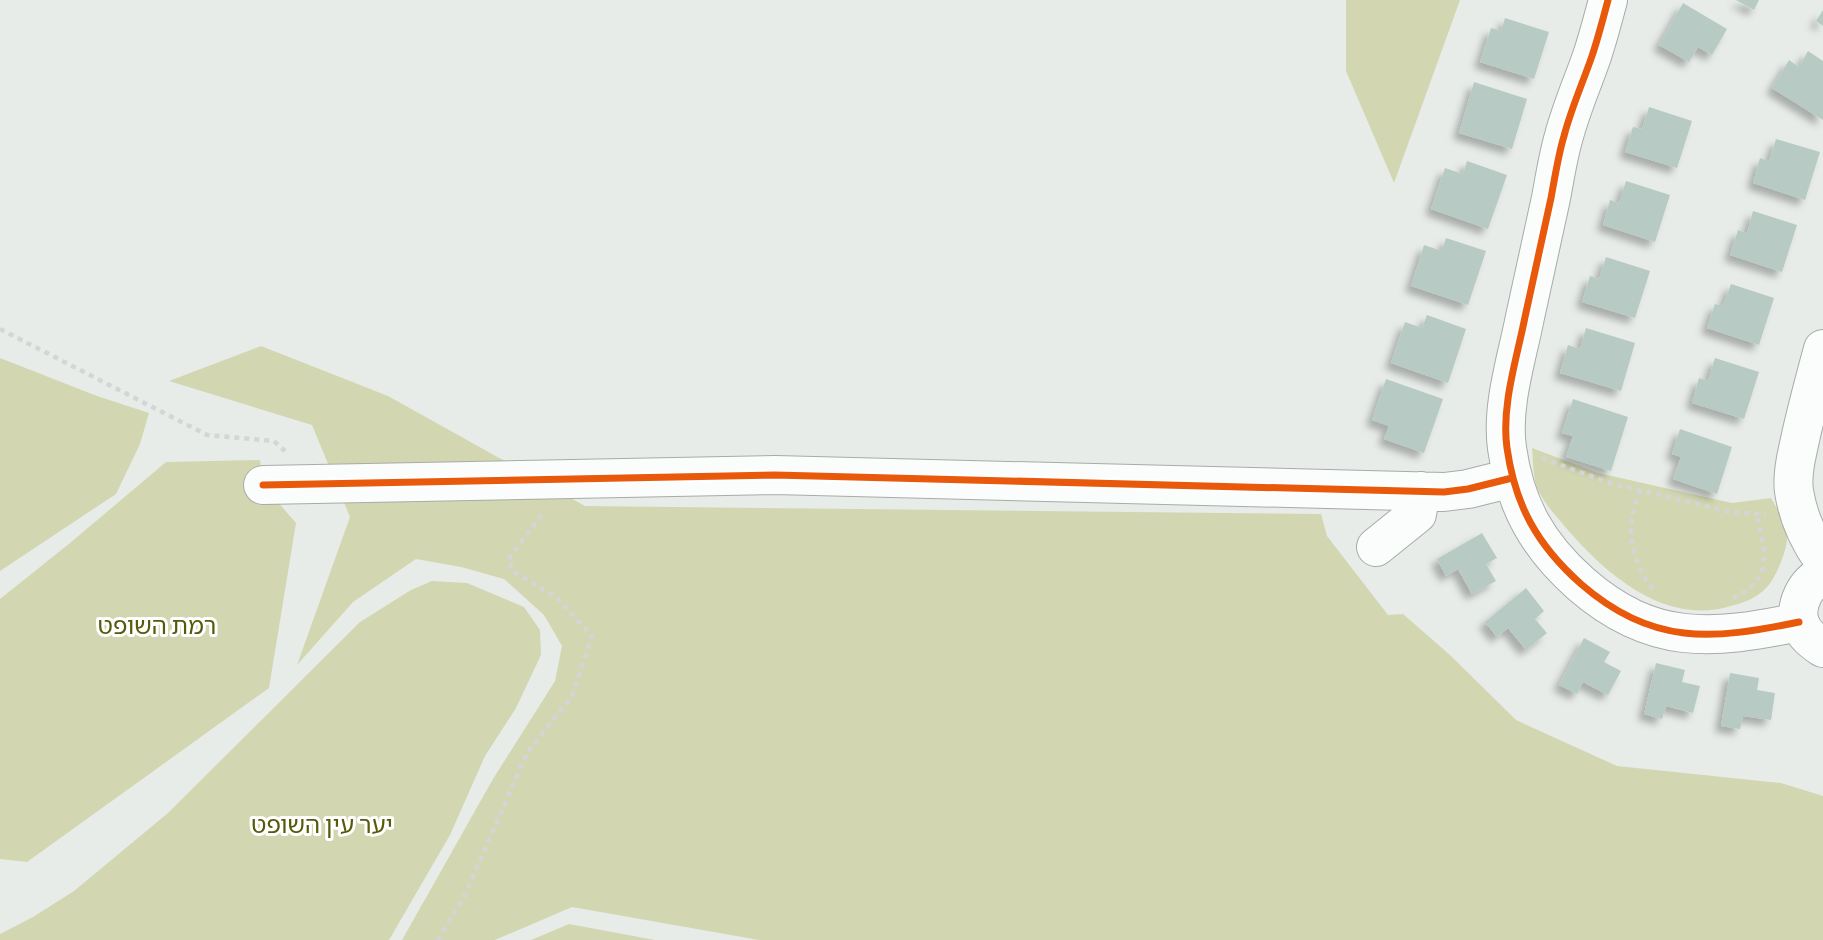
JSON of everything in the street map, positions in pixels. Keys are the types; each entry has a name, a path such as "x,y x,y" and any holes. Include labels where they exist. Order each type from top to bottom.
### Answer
{"street":[{"path":"1608,0 1564,135 1506,410 1509,461 1524,514 1567,572 1618,611 1651,627 1690,634 1811,635 1800,604 1806,589 1815,578 1823,575"},
{"path":"1823,349 1795,465 1793,489 1808,540 1823,560"},
{"path":"263,485 775,475 1444,492 1468,489 1509,461"},
{"path":"1376,547 1418,514 1421,491"}],"path":[{"path":"0,329 207,435 274,441 323,484"},
{"path":"1509,461 1726,511 1765,513 1770,522"},
{"path":"438,940 464,897 527,752 572,696 592,636 555,597 514,572 508,560 568,480"},
{"path":"1640,491 1632,517 1631,538 1641,573 1660,596"},
{"path":"1722,602 1742,594 1756,582 1764,565 1765,553 1756,513"}],"green space":[{"path":"1346,0 1460,0 1394,183 1346,71"},
{"path":"261,346 388,396 585,506 1321,514 1327,536 1388,615 1403,614 1450,655 1516,720 1617,766 1781,783 1823,796 1823,940 759,940 572,907 495,940 402,940 493,779 555,681 562,646 544,615 504,579 461,567 416,559 353,602 297,665 350,517 312,425 169,381"},
{"path":"0,358 149,413 140,444 116,494 0,571"},
{"path":"1532,448 1598,473 1732,503 1771,498 1787,529 1787,543 1776,573 1768,586 1752,599 1707,610 1683,609 1661,603 1639,592 1600,563 1550,508 1536,485"},
{"name":"רמת השופט","path":"260,460 263,485 296,523 269,688 27,862 0,859 0,599 166,462"},
{"name":"יער עין השופט","path":"432,581 467,583 524,607 540,630 541,655 516,708 485,756 450,835 389,940 0,940 0,934 74,891 168,813 360,622 411,590"},
{"path":"569,924 655,940 531,940"}],"building":[{"path":"1736,0 1759,0 1754,10"},
{"path":"1683,3 1727,29 1712,55 1698,47 1689,62 1659,45"},
{"path":"1823,10 1823,26 1816,21"},
{"path":"1505,18 1549,32 1534,79 1480,62 1491,28 1501,31"},
{"path":"1808,51 1823,61 1823,120 1772,88 1789,60 1799,67"},
{"path":"1474,82 1527,99 1512,149 1459,133"},
{"path":"1649,107 1692,121 1677,168 1625,152 1633,127 1642,129"},
{"path":"1776,139 1820,152 1805,200 1753,183 1760,158 1769,161"},
{"path":"1467,161 1507,175 1488,229 1431,209 1445,168 1463,174"},
{"path":"1626,181 1670,195 1655,242 1603,225 1610,200 1619,203"},
{"path":"1753,211 1797,225 1782,272 1730,255 1738,230 1747,233"},
{"path":"1446,238 1486,251 1468,305 1411,286 1424,245 1442,251"},
{"path":"1606,257 1650,271 1635,318 1582,302 1590,276 1599,279"},
{"path":"1731,284 1774,298 1759,345 1707,328 1715,304 1723,306"},
{"path":"1427,315 1466,329 1448,383 1391,363 1405,322 1422,328"},
{"path":"1586,328 1635,343 1621,391 1560,373 1568,345 1580,349"},
{"path":"1715,358 1759,372 1744,419 1692,403 1699,378 1708,381"},
{"path":"1386,379 1443,399 1424,453 1384,439 1389,426 1372,420"},
{"path":"1573,399 1628,417 1611,471 1566,457 1573,436 1562,433"},
{"path":"1680,429 1732,447 1717,494 1673,479 1681,457 1672,454"},
{"path":"1482,533 1497,558 1486,564 1496,581 1472,594 1458,569 1446,576 1437,559"},
{"path":"1526,588 1544,611 1535,619 1547,633 1526,650 1508,628 1497,637 1485,622"},
{"path":"1584,638 1610,652 1604,662 1621,671 1608,695 1583,682 1577,694 1559,685"},
{"path":"1656,663 1685,670 1682,682 1700,686 1693,713 1666,706 1662,719 1644,714"},
{"path":"1730,673 1759,678 1757,690 1775,693 1771,720 1743,716 1740,729 1721,726"}],"cycle path":[{"path":"1608,0 1562,144 1511,382 1506,432 1516,488 1530,523 1552,554 1581,584 1633,619 1658,628 1711,634 1799,622"},
{"path":"263,485 775,475 1444,492 1512,478"}]}
